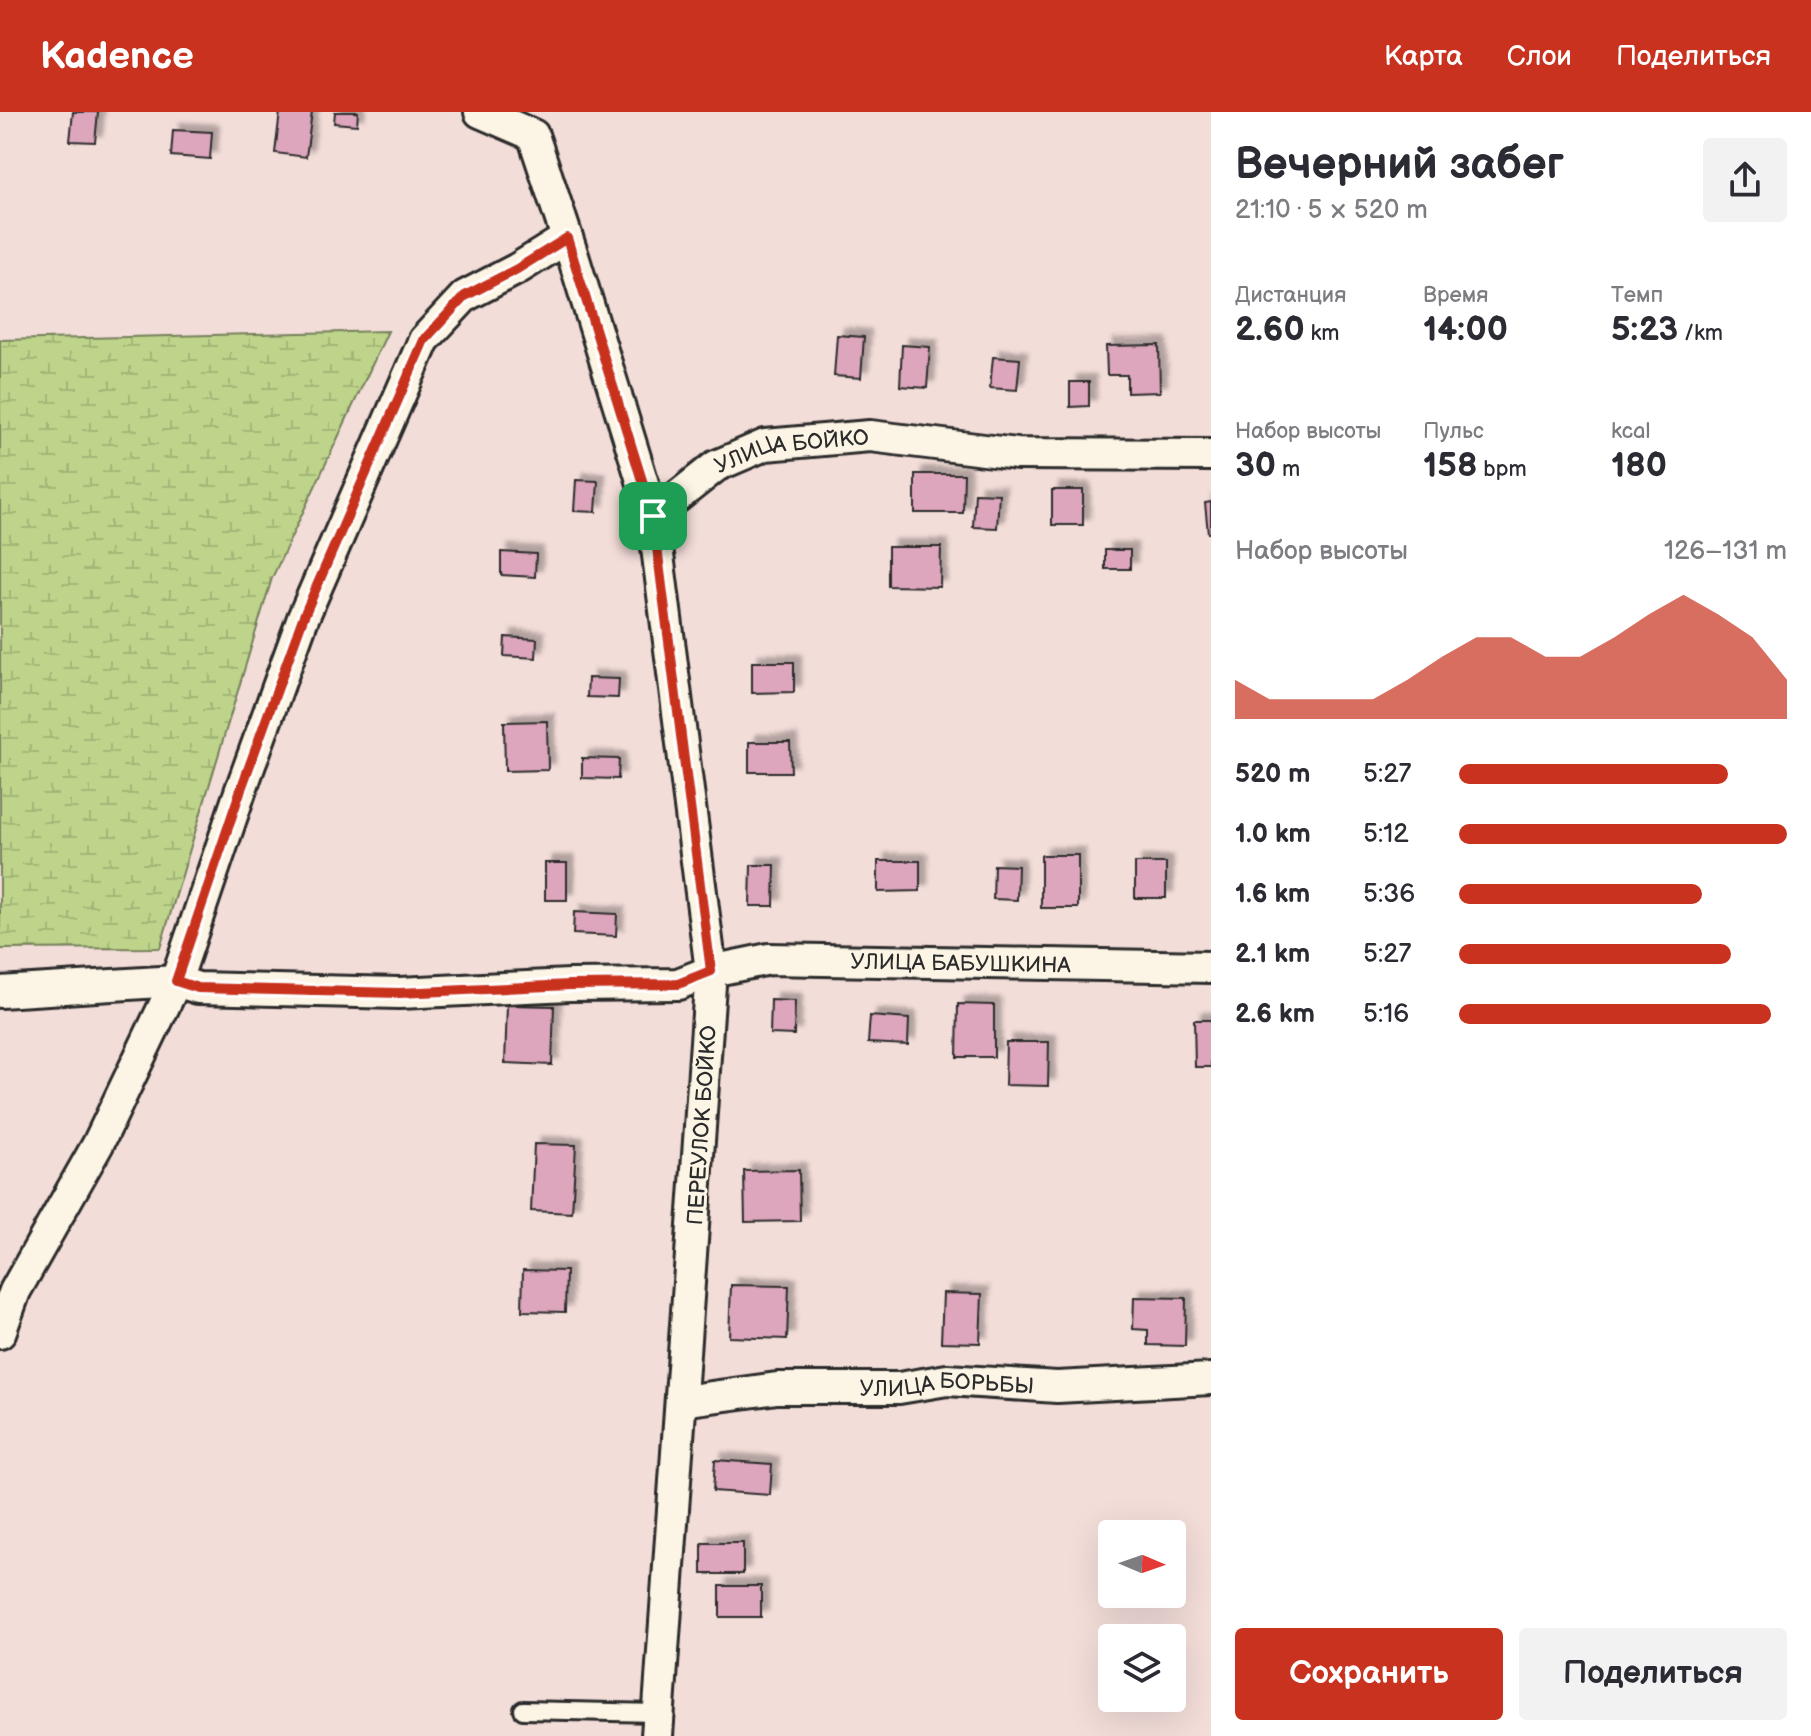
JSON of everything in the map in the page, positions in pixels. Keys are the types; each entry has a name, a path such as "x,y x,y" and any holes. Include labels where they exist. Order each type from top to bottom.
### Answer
{"street":[{"path":"480,112 536,123 567,238 653,516"},
{"path":"0,1333 15,1291 98,1144 176,981 303,618 424,340 465,296 567,238"},
{"name":"УЛИЦА БОЙКО","path":"653,516 716,466 765,445 870,436 1017,454 1211,455"},
{"name":"ПЕРЕУЛОК БОЙКО","path":"653,516 711,971 657,1724"},
{"name":"УЛИЦА БАБУШКИНА","path":"0,992 176,981 198,988 399,993 570,985 678,984 711,971 769,959 1211,967"},
{"name":"УЛИЦА БОРЬБЫ","path":"682,1401 777,1388 899,1388 947,1380 1057,1387 1211,1379"}],"lane":[{"path":"523,1710 657,1724"}],"green space":[{"path":"388,331 272,578 160,948 0,949 0,340"}],"building":[{"path":"73,112 98,112 95,142 70,141"},
{"path":"280,112 312,112 306,157 275,153"},
{"path":"335,112 358,112 357,125 334,123"},
{"path":"173,130 212,132 210,159 171,156"},
{"path":"837,335 864,337 861,378 834,376"},
{"path":"902,345 930,347 927,388 900,386"},
{"path":"1159,345 1160,392 1127,393 1127,375 1107,375 1106,346"},
{"path":"993,357 1020,359 1017,390 990,388"},
{"path":"1070,382 1089,382 1089,406 1070,407"},
{"path":"915,474 964,474 963,513 915,513"},
{"path":"576,480 598,481 596,512 574,511"},
{"path":"1052,490 1083,490 1083,525 1052,525"},
{"path":"975,493 999,494 997,528 973,527"},
{"path":"1211,502 1211,533 1208,533 1205,503"},
{"path":"888,547 941,547 940,587 888,586"},
{"path":"1105,550 1130,550 1130,569 1105,569"},
{"path":"501,552 536,554 535,577 501,575"},
{"path":"505,637 537,639 536,658 504,656"},
{"path":"752,662 794,662 794,692 752,693"},
{"path":"588,678 619,679 618,698 587,697"},
{"path":"547,721 548,770 505,771 504,722"},
{"path":"749,742 790,742 791,772 749,772"},
{"path":"582,758 619,759 618,779 582,778"},
{"path":"1041,855 1078,855 1078,908 1041,908"},
{"path":"878,861 920,861 920,891 878,892"},
{"path":"545,863 567,863 567,900 545,900"},
{"path":"1135,863 1166,863 1166,898 1135,898"},
{"path":"751,865 775,865 774,906 750,906"},
{"path":"994,865 1018,866 1017,900 993,899"},
{"path":"574,912 617,914 616,936 573,934"},
{"path":"771,1000 795,1001 794,1035 770,1034"},
{"path":"958,1004 994,1005 994,1057 957,1057"},
{"path":"507,1005 554,1006 552,1065 505,1063"},
{"path":"870,1016 909,1019 908,1045 868,1043"},
{"path":"1194,1020 1211,1020 1211,1067 1195,1067"},
{"path":"1006,1042 1049,1042 1048,1086 1005,1085"},
{"path":"534,1144 576,1145 572,1213 531,1211"},
{"path":"799,1170 800,1221 745,1222 744,1171"},
{"path":"523,1270 566,1271 565,1312 522,1311"},
{"path":"731,1285 789,1286 787,1339 729,1337"},
{"path":"943,1293 982,1294 980,1343 941,1342"},
{"path":"1134,1297 1186,1298 1185,1346 1148,1345 1148,1330 1133,1329"},
{"path":"715,1460 772,1464 770,1495 713,1491"},
{"path":"702,1543 743,1543 743,1574 702,1574"},
{"path":"720,1586 761,1586 761,1617 720,1617"}],"route":[{"path":"567,238 653,516 711,971 678,984 570,985 399,993 198,988 176,981 303,618 424,340 465,296 567,238"}]}
